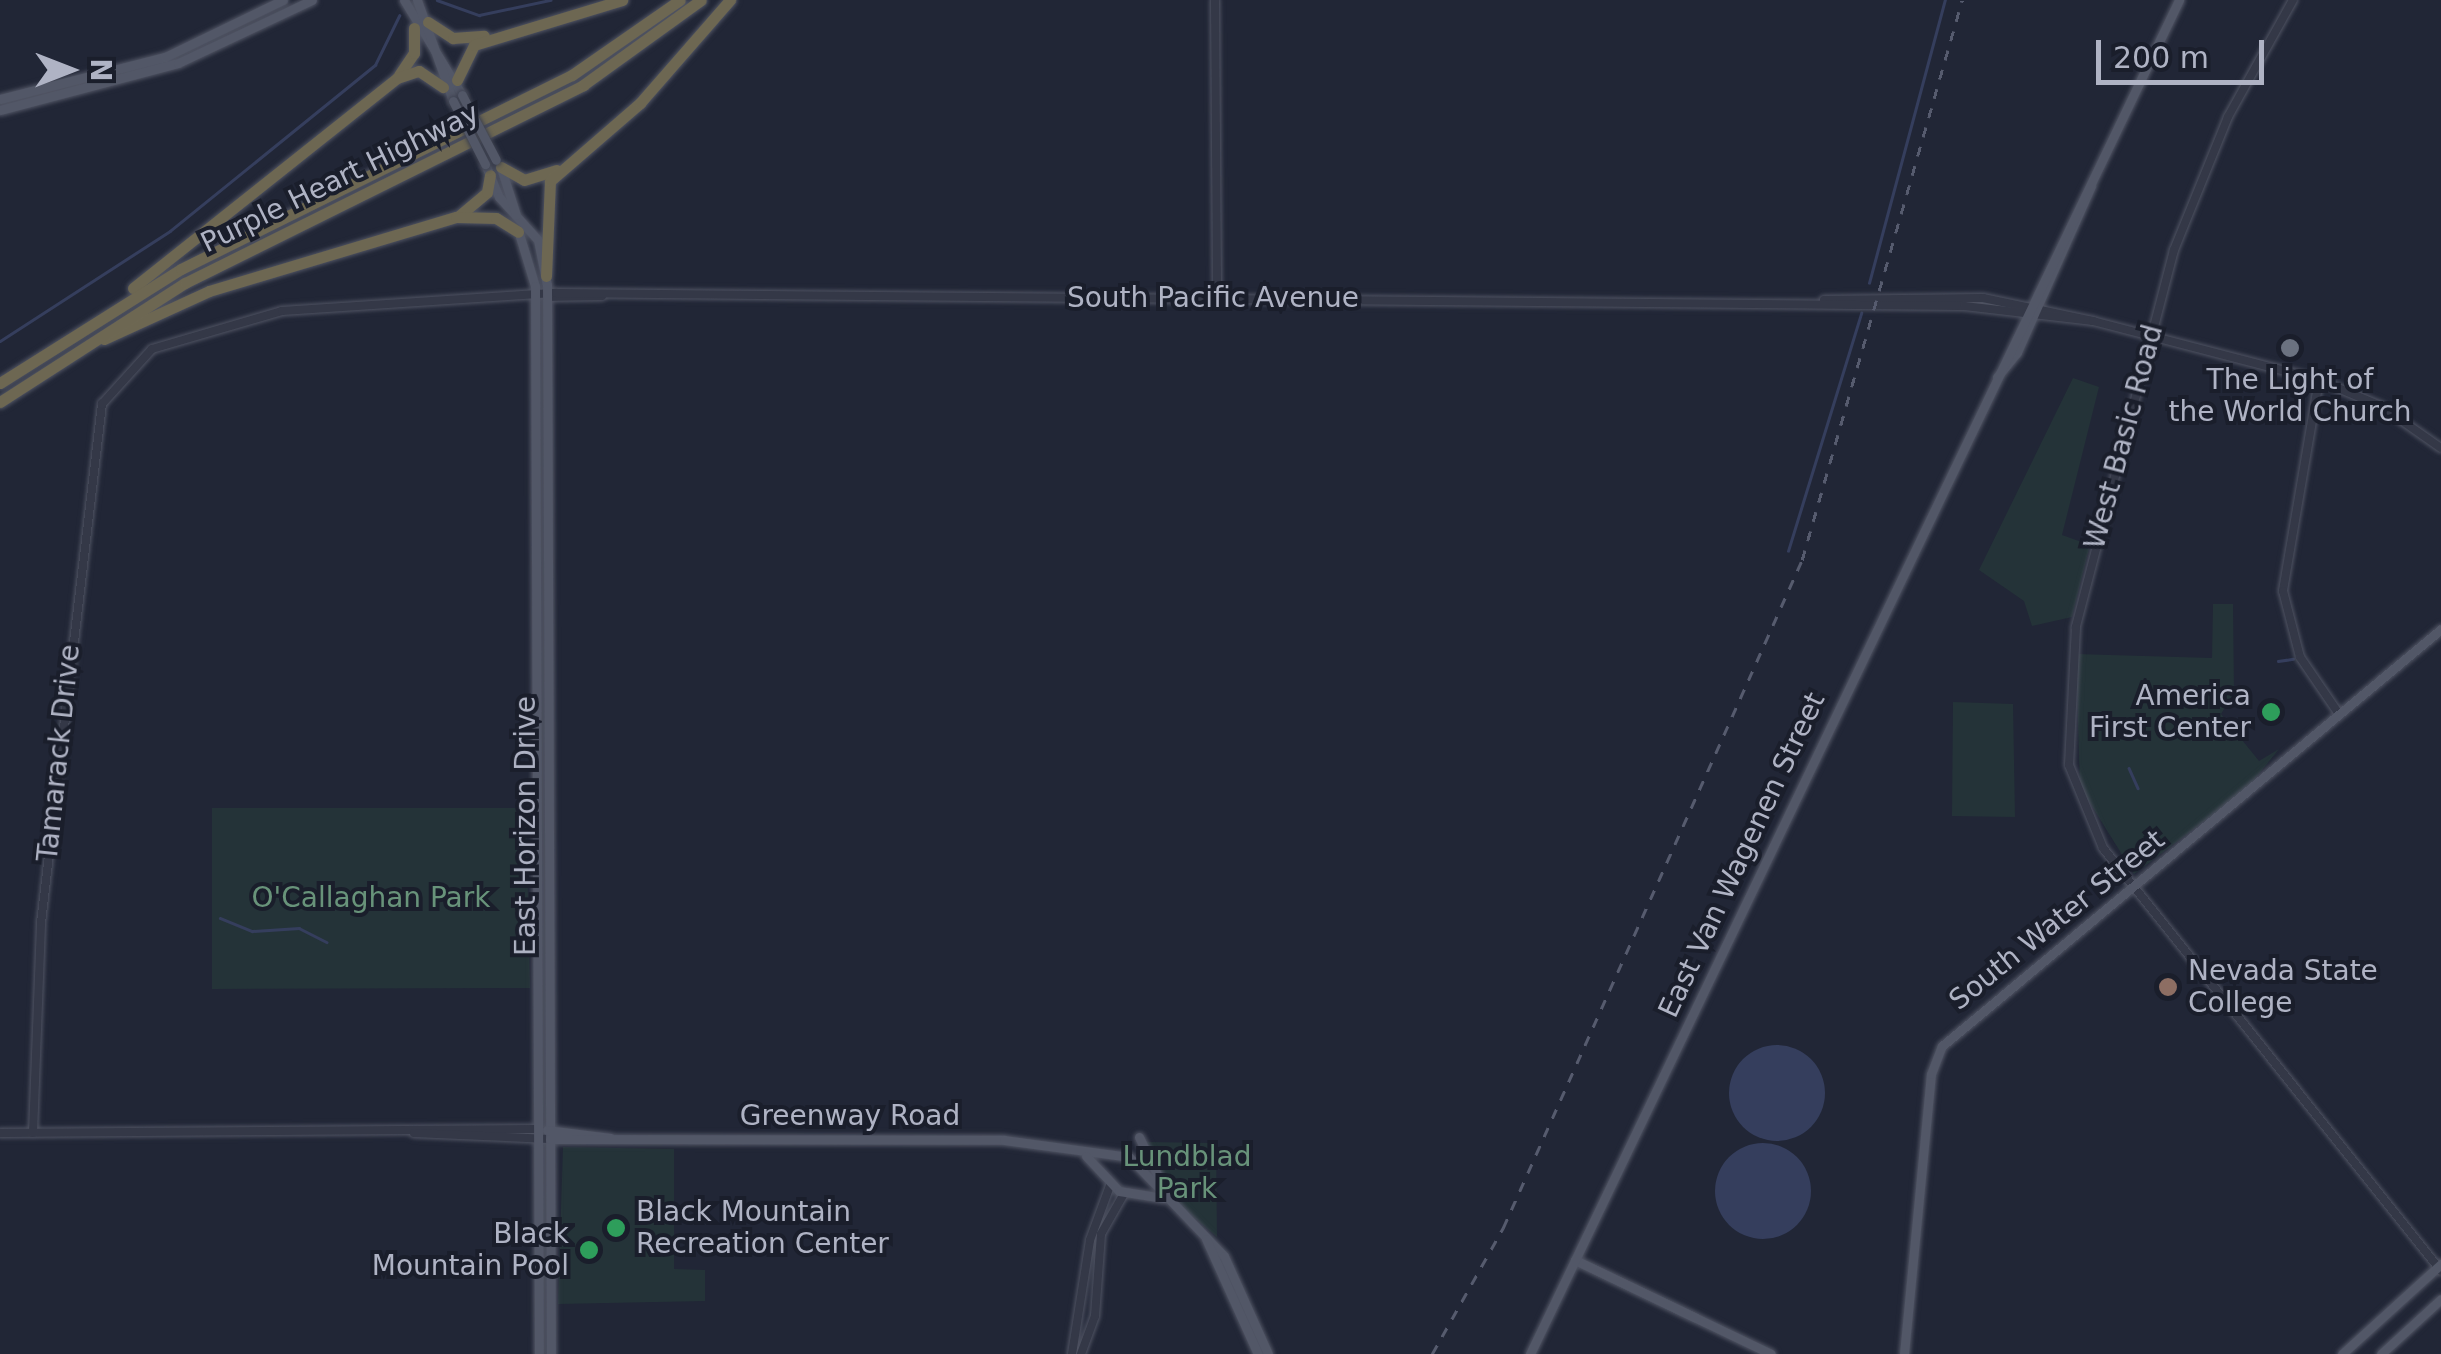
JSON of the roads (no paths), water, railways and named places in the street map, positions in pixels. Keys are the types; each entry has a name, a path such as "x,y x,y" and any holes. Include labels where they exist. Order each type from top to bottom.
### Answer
{"highway":[{"path":"457,80 465,51 498,35 622,0"},
{"name":"Purple Heart Highway","path":"0,383 110,308 572,75 680,0"},
{"name":"Purple Heart Highway","path":"0,402 184,283 583,85 702,0"},
{"path":"546,276 544,196 566,166 640,104 730,0"},
{"path":"428,22 452,38 498,35"},
{"path":"110,308 396,78 412,58 414,28"},
{"path":"396,78 419,71 443,87"},
{"path":"498,163 528,180 566,166"},
{"path":"456,218 488,192 487,170"},
{"path":"20,387 209,291 456,218 496,218 518,232"}],"main road":[{"path":"0,110 158,70 246,25 283,0"},
{"path":"0,99 165,56 312,0"},
{"path":"404,0 414,28 457,80 458,98 487,170 516,215"},
{"path":"417,0 428,22 443,87 458,98 498,163 516,215"},
{"name":"East Van Wagenen Street","path":"1530,1354 2178,0"},
{"name":"East Horizon Drive","path":"516,215 535,298 539,1042 551,1354"},
{"name":"East Horizon Drive","path":"516,215 538,240 547,297 550,968 539,1354"},
{"name":"South Water Street","path":"1904,1354 1936,1055 2133,884 2441,629"},
{"path":"537,733 548,800"},
{"path":"538,902 550,968"},
{"name":"Greenway Road","path":"545,1133 611,1138 1004,1140 1086,1156 1118,1158"},
{"path":"1139,1137 1167,1202"},
{"path":"1086,1156 1128,1192 1167,1202"},
{"path":"1110,1180 1118,1158 1134,1159 1245,1290 1268,1354"},
{"path":"1128,1192 1144,1173"},
{"path":"1206,1240 1258,1354"},
{"path":"1575,1260 1770,1354"},
{"path":"2342,1354 2440,1267"},
{"path":"2381,1354 2441,1300"}],"street":[{"path":"1216,0 1217,298"},
{"name":"West Basic Road","path":"2293,0 2198,185 2150,336 2076,627 2067,705 2080,804 2133,884 2440,1267"},
{"name":"South Pacific Avenue","path":"116,379 159,346 300,306 602,296 1824,300 2033,309 2093,321 2320,380 2381,406 2441,448"},
{"name":"Tamarack Drive","path":"33,1133 53,808 96,428 116,379"},
{"path":"2320,380 2283,591 2300,657 2338,714"},
{"name":"Greenway Road","path":"0,1132 545,1133"},
{"path":"1072,1354 1090,1240 1110,1180"},
{"path":"1081,1354 1095,1316 1101,1234 1128,1192"}],"water":[{"path":"1777,1045 1795,1049 1811,1059 1821,1075 1825,1093 1821,1111 1811,1127 1795,1137 1777,1141 1759,1137 1743,1127 1733,1111 1729,1093 1733,1075 1743,1059 1759,1049"},
{"path":"1763,1143 1781,1147 1797,1157 1807,1173 1811,1191 1807,1209 1797,1225 1781,1235 1763,1239 1745,1235 1729,1225 1719,1209 1715,1191 1719,1173 1729,1157 1745,1147"}],"waterway":[{"path":"437,0 479,15 550,0"},
{"path":"1869,283 1945,0"},
{"path":"0,341 170,231 375,65 399,16"},
{"path":"1788,551 1861,313"},
{"path":"2278,661 2293,659"},
{"path":"2129,768 2138,788"},
{"path":"2129,858 2141,860"},
{"path":"220,918 252,931 299,928 327,942"}],"railway":[{"path":"1432,1354 1503,1228 1802,560 1962,0"}],"place":[{"name":"The Light of the World Church","path":"2290,348"},
{"name":"America First Center","path":"2271,712"},
{"name":"Nevada State College","path":"2168,987"},
{"name":"Black Mountain Recreation Center","path":"616,1228"},
{"name":"Black Mountain Pool","path":"589,1250"}],"park label":[{"name":"O'Callaghan Park","path":"371,898"},
{"name":"Lundblad Park","path":"1187,1173"}]}
